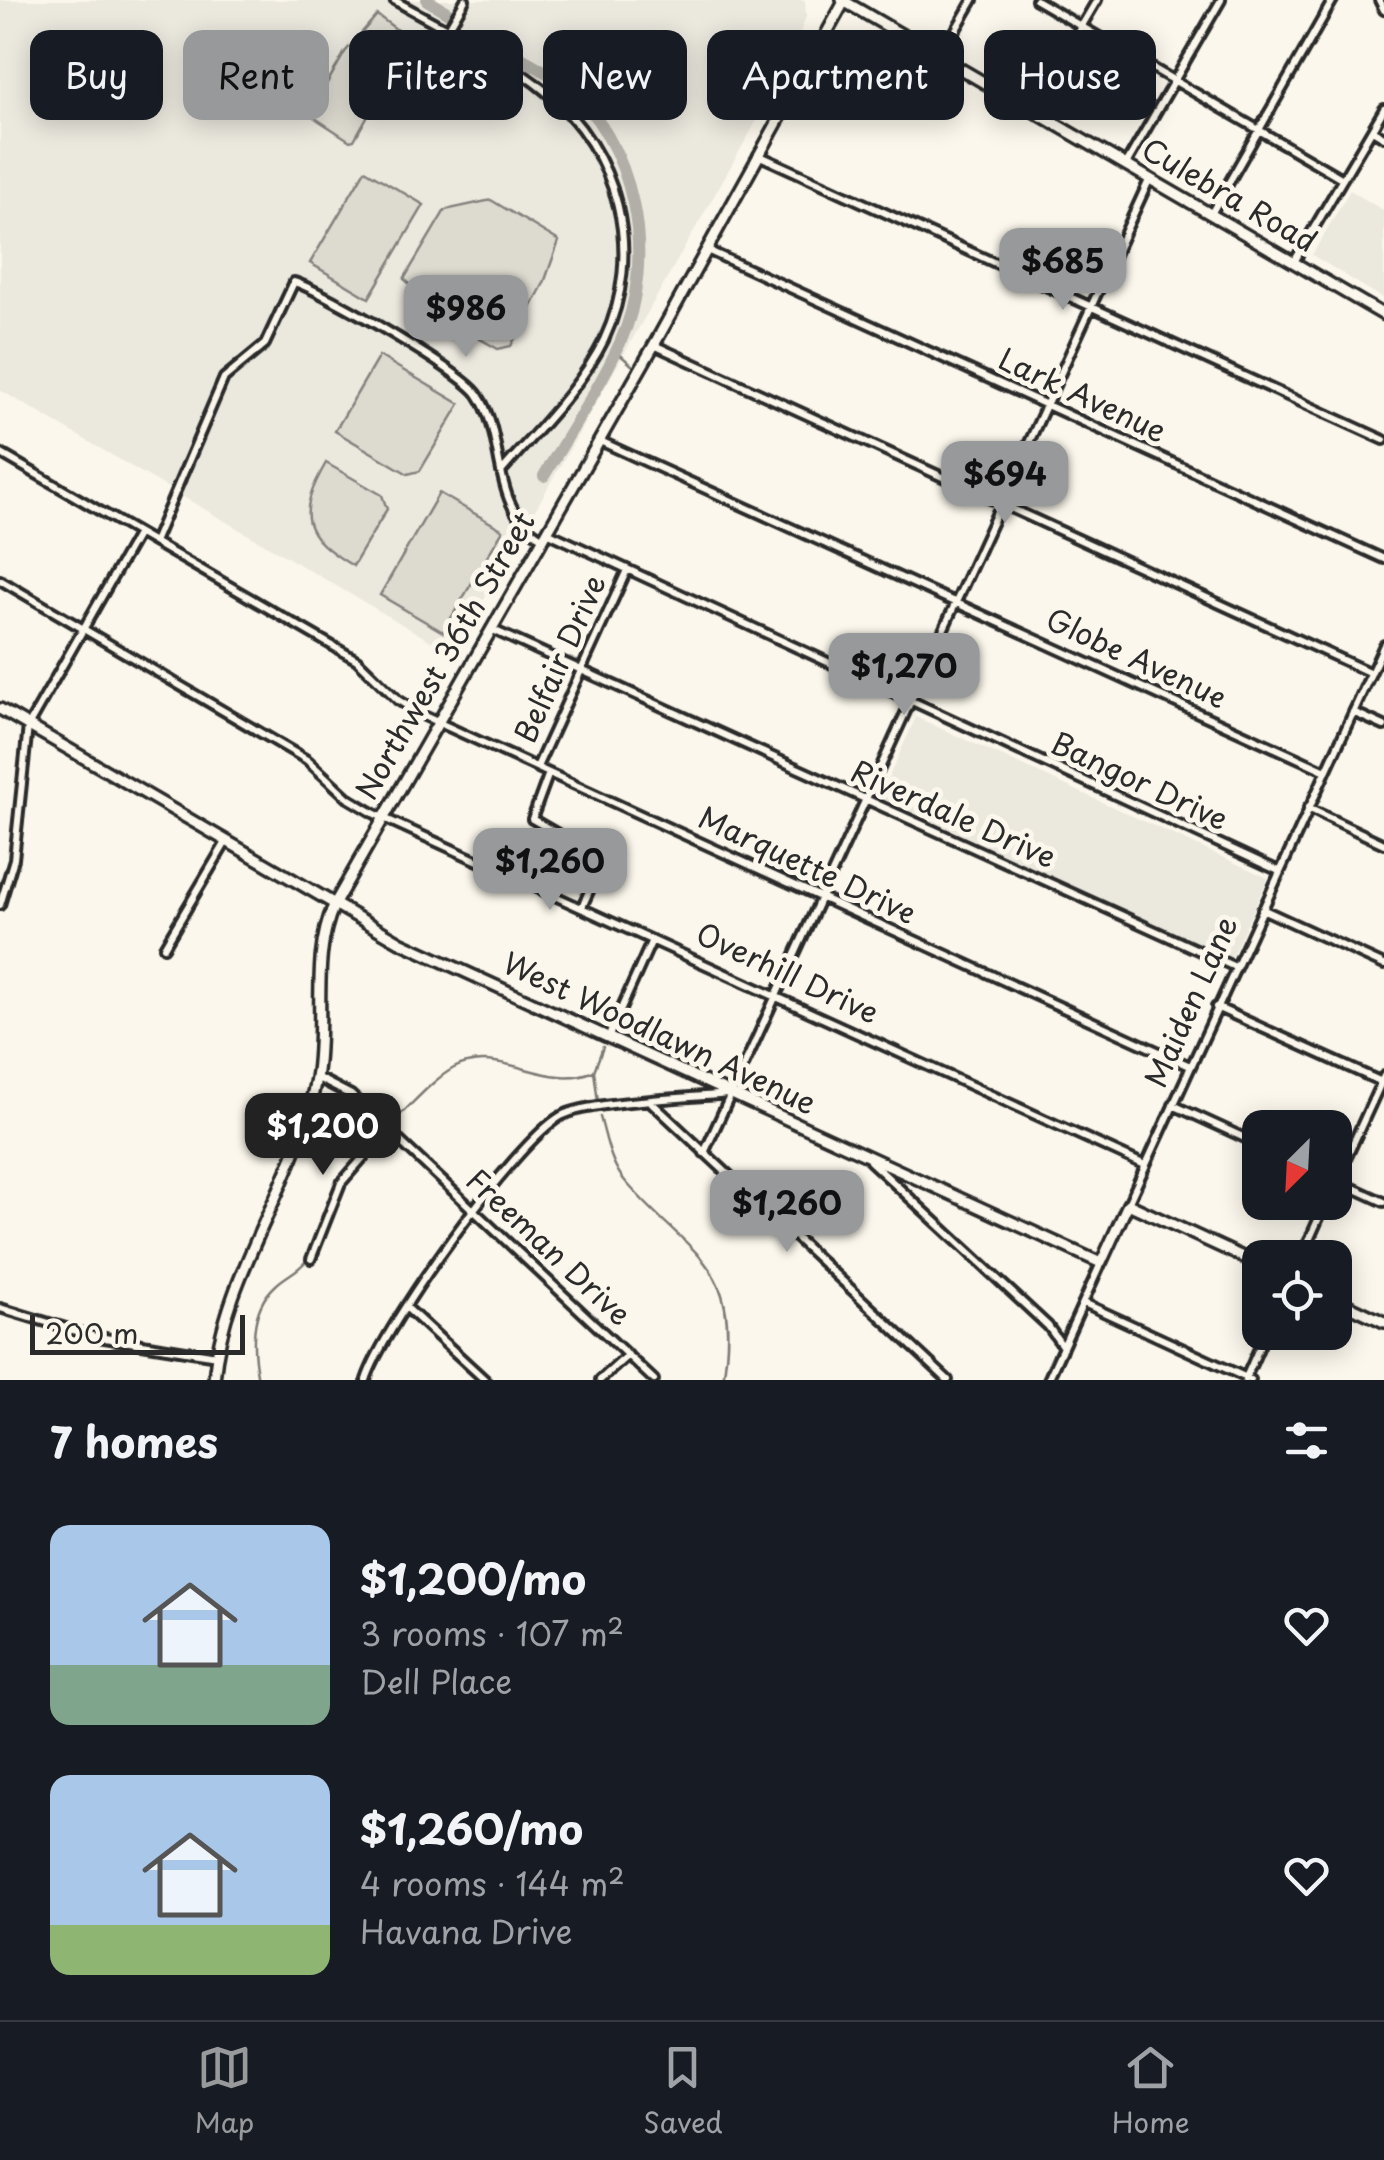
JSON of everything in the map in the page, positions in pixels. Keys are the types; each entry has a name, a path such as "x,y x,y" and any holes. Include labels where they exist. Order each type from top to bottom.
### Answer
{"main road":[{"name":"Culebra Road","path":"843,0 894,30"},
{"name":"Northwest 36th Street","path":"214,1380 228,1311 303,1124 316,1077 321,948 334,904 654,345 843,0"},
{"name":"Culebra Road","path":"1049,120 1384,315"},
{"name":"West Woodlawn Avenue","path":"0,709 400,942 1101,1263"},
{"name":"Maiden Lane","path":"1101,1263 1128,1204"},
{"path":"1128,1204 1242,1256"},
{"path":"1352,1307 1384,1322"}],"street":[{"path":"394,0 445,30"},
{"path":"448,30 465,0"},
{"path":"956,30 973,0"},
{"path":"1036,0 1343,180"},
{"path":"1080,30 1097,0"},
{"path":"1126,164 1220,0"},
{"path":"1211,214 1333,0"},
{"path":"1379,0 1384,10"},
{"path":"500,472 581,378 604,340 623,274 620,214 602,158 569,114 523,78"},
{"path":"1294,262 1384,108"},
{"path":"1372,130 1384,137"},
{"path":"757,154 1384,440"},
{"path":"704,1153 1150,178"},
{"name":"Lark Avenue","path":"706,250 1384,559"},
{"path":"154,542 224,378 265,344 294,282 465,380 484,406 516,518 544,535"},
{"path":"654,345 1371,673"},
{"name":"Globe Avenue","path":"598,441 1326,771"},
{"name":"Marquette Drive","path":"0,452 358,660 398,700 437,723 1190,1066"},
{"path":"0,904 14,860 28,726 138,533"},
{"name":"Bangor Drive","path":"544,535 1279,871"},
{"name":"Belfair Drive","path":"537,767 626,570"},
{"name":"Overhill Drive","path":"0,580 307,760 348,798 382,817 1145,1166"},
{"name":"Riverdale Drive","path":"490,628 1234,967"},
{"name":"Maiden Lane","path":"1128,1204 1384,645"},
{"path":"1353,712 1384,726"},
{"name":"Belfair Drive","path":"549,772 532,820 596,856 599,869 582,907"},
{"path":"1308,808 1384,844"},
{"path":"164,947 226,842"},
{"path":"1262,908 1384,965"},
{"path":"608,1038 652,940"},
{"path":"1216,1007 1383,1081 1352,1146"},
{"name":"Freeman Drive","path":"316,1077 342,1088 654,1380"},
{"path":"366,1380 474,1209 561,1116 730,1094"},
{"path":"651,1102 948,1380"},
{"path":"1173,1105 1242,1137"},
{"path":"311,1259 341,1183 387,1130"},
{"path":"866,1156 1048,1326 1063,1347"},
{"path":"1352,1188 1384,1202"},
{"name":"Maiden Lane","path":"1048,1380 1101,1263"},
{"path":"1084,1302 1247,1379 1259,1350"},
{"path":"0,1308 92,1336 217,1356"},
{"path":"408,1308 485,1380"},
{"path":"600,1380 628,1355"}],"shaded area":[{"path":"0,0 805,0 806,17 801,30 707,30 707,120 757,120 453,654 0,390"},
{"path":"377,15 397,30 364,30"},
{"path":"349,47 349,120 365,120 350,141 318,120 329,120 329,80"},
{"path":"365,170 424,205 369,298 310,263"},
{"path":"1350,190 1384,211 1384,299 1312,255"},
{"path":"491,200 559,241 544,283 511,346 498,349 464,330 404,279 445,210"},
{"path":"379,356 460,404 420,471 408,474 335,431"},
{"path":"326,463 382,495 387,509 353,566 323,544 309,522 310,497"},
{"path":"439,493 503,530 443,632 380,595"},
{"path":"916,717 1268,878 1231,958 880,797"}],"waterway":[{"path":"427,0 450,14"},
{"path":"523,59 562,83 587,107 608,136 623,168 638,239 631,311 620,343 544,476"},
{"path":"616,351 634,367"},
{"path":"598,1102 594,1071 603,1047"},
{"path":"400,1115 439,1078 471,1062 489,1061 558,1076 594,1071"},
{"path":"600,1117 620,1174 707,1265 718,1285 726,1310 723,1380"},
{"path":"258,1380 254,1330 261,1306 275,1286 306,1261"}]}
